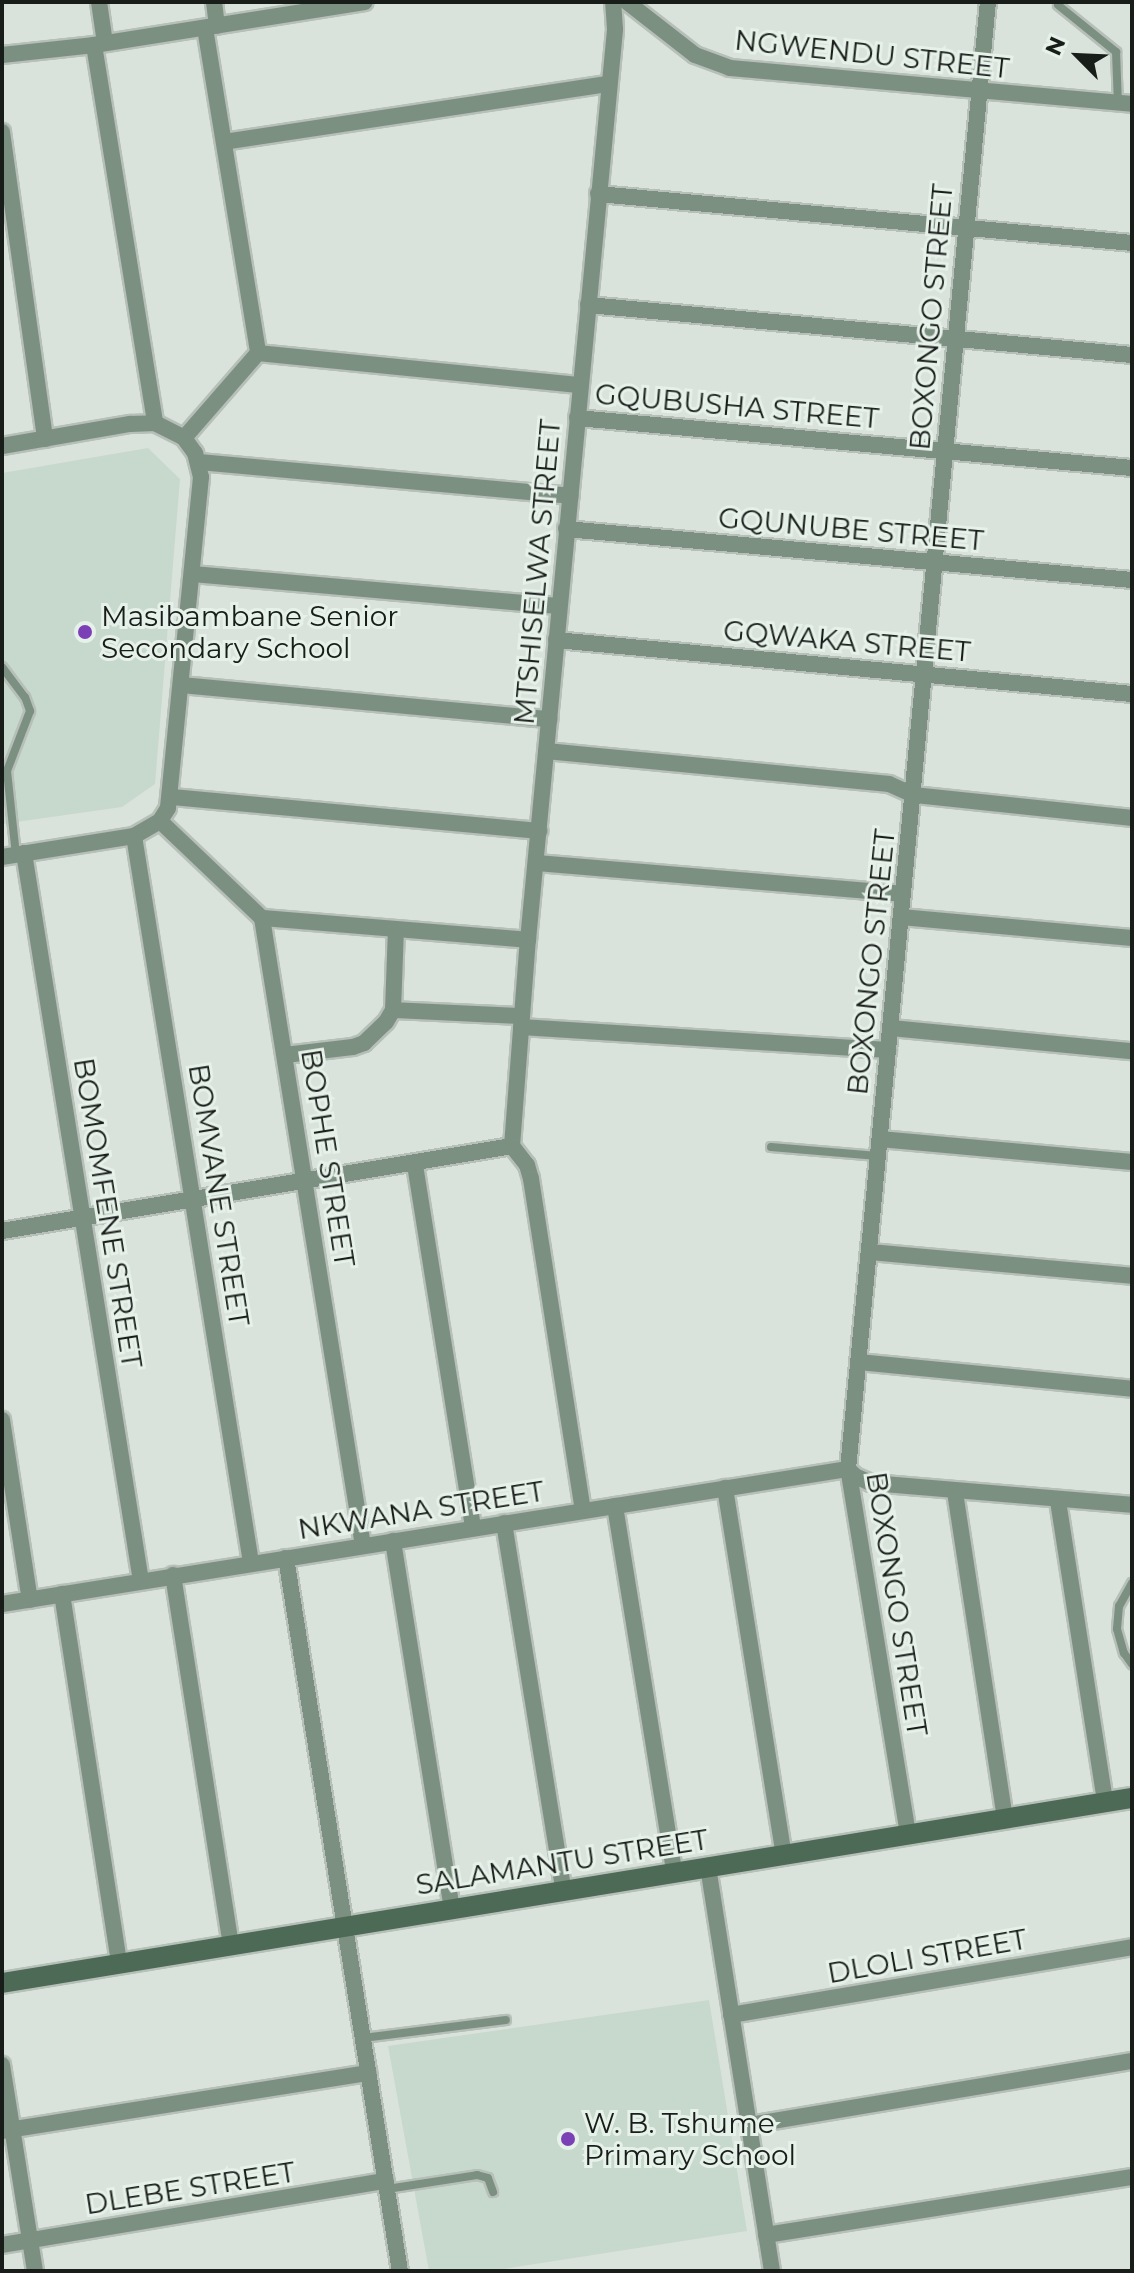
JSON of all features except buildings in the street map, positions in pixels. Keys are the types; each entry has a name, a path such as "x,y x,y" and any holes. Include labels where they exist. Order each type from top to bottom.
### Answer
{"street":[{"path":"99,2 100,44 155,423"},
{"path":"214,2 211,27 224,142 258,353"},
{"path":"2,55 100,44 326,5 365,2"},
{"name":"MTSHISELWA STREET","path":"512,1146 528,940 615,29 613,2"},
{"name":"NGWENDU STREET","path":"627,2 664,34 716,65 779,74 1125,103"},
{"name":"BOXONGO STREET","path":"908,1834 848,1469 988,2"},
{"path":"224,142 608,84"},
{"path":"2,132 45,439"},
{"path":"598,194 1132,243"},
{"path":"588,305 1132,355"},
{"path":"258,353 580,385"},
{"path":"184,438 258,353"},
{"name":"GQUBUSHA STREET","path":"577,418 1132,468"},
{"path":"2,446 130,424 155,423 184,438 199,462 201,490 172,797 160,821 134,836 14,855"},
{"path":"199,462 570,496"},
{"name":"GQUNUBE STREET","path":"566,529 1132,580"},
{"path":"192,574 559,606"},
{"name":"GQWAKA STREET","path":"556,640 1132,694"},
{"path":"181,685 549,719"},
{"path":"546,751 889,784 914,795 1132,818"},
{"path":"172,797 539,831"},
{"path":"160,821 262,918 528,940"},
{"name":"BOMVANE STREET","path":"134,836 251,1562"},
{"name":"BOMOMFENE STREET","path":"14,855 83,1218 141,1581"},
{"path":"536,863 903,894"},
{"path":"901,917 1132,938"},
{"name":"BOPHE STREET","path":"262,918 363,1546"},
{"path":"285,1055 364,1043 386,1022 393,1010 396,930"},
{"path":"393,1010 888,1050"},
{"path":"891,1028 1132,1051"},
{"path":"2,1231 415,1165 512,1146 527,1165 531,1179 583,1510"},
{"path":"879,1148 1132,1162"},
{"path":"415,1165 473,1527"},
{"path":"870,1252 1132,1276"},
{"path":"859,1362 1132,1389"},
{"path":"2,1420 30,1600"},
{"path":"848,1469 871,1483 1132,1505"},
{"name":"NKWANA STREET","path":"2,1604 848,1469"},
{"path":"725,1488 784,1855"},
{"path":"955,1492 1005,1817"},
{"path":"1058,1501 1105,1802"},
{"path":"615,1506 674,1872"},
{"path":"504,1523 564,1892"},
{"path":"393,1541 452,1908"},
{"path":"286,1558 400,2271"},
{"path":"173,1575 231,1945"},
{"path":"62,1594 119,1964"},
{"name":"SALAMANTU STREET","path":"2,1983 1132,1798"},
{"path":"708,1867 772,2271"},
{"name":"DLOLI STREET","path":"731,2015 1132,1947"},
{"path":"749,2125 1132,2061"},
{"path":"2,2065 7,2131 35,2271"},
{"path":"7,2131 368,2073"},
{"path":"766,2235 1132,2177"},
{"name":"DLEBE STREET","path":"2,2245 387,2185"}],"lane":[{"path":"1058,5 1116,52 1125,103"},
{"path":"2,667 25,697 30,711 7,771 14,855"},
{"path":"771,1147 879,1148"},
{"path":"1132,1583 1119,1606 1117,1629 1124,1653 1132,1664"},
{"path":"362,2038 506,2020"},
{"path":"387,2185 477,2175 488,2178 493,2192"}],"shaded area":[{"name":"Masibambane Senior Secondary School","path":"148,448 180,479 155,784 122,807 2,824 2,473"},
{"name":"W. B. Tshume Primary School","path":"709,2000 747,2231 491,2271 429,2271 388,2046"}],"place":[{"name":"Masibambane Senior Secondary School","path":"85,632"},
{"name":"W. B. Tshume Primary School","path":"568,2139"}]}
